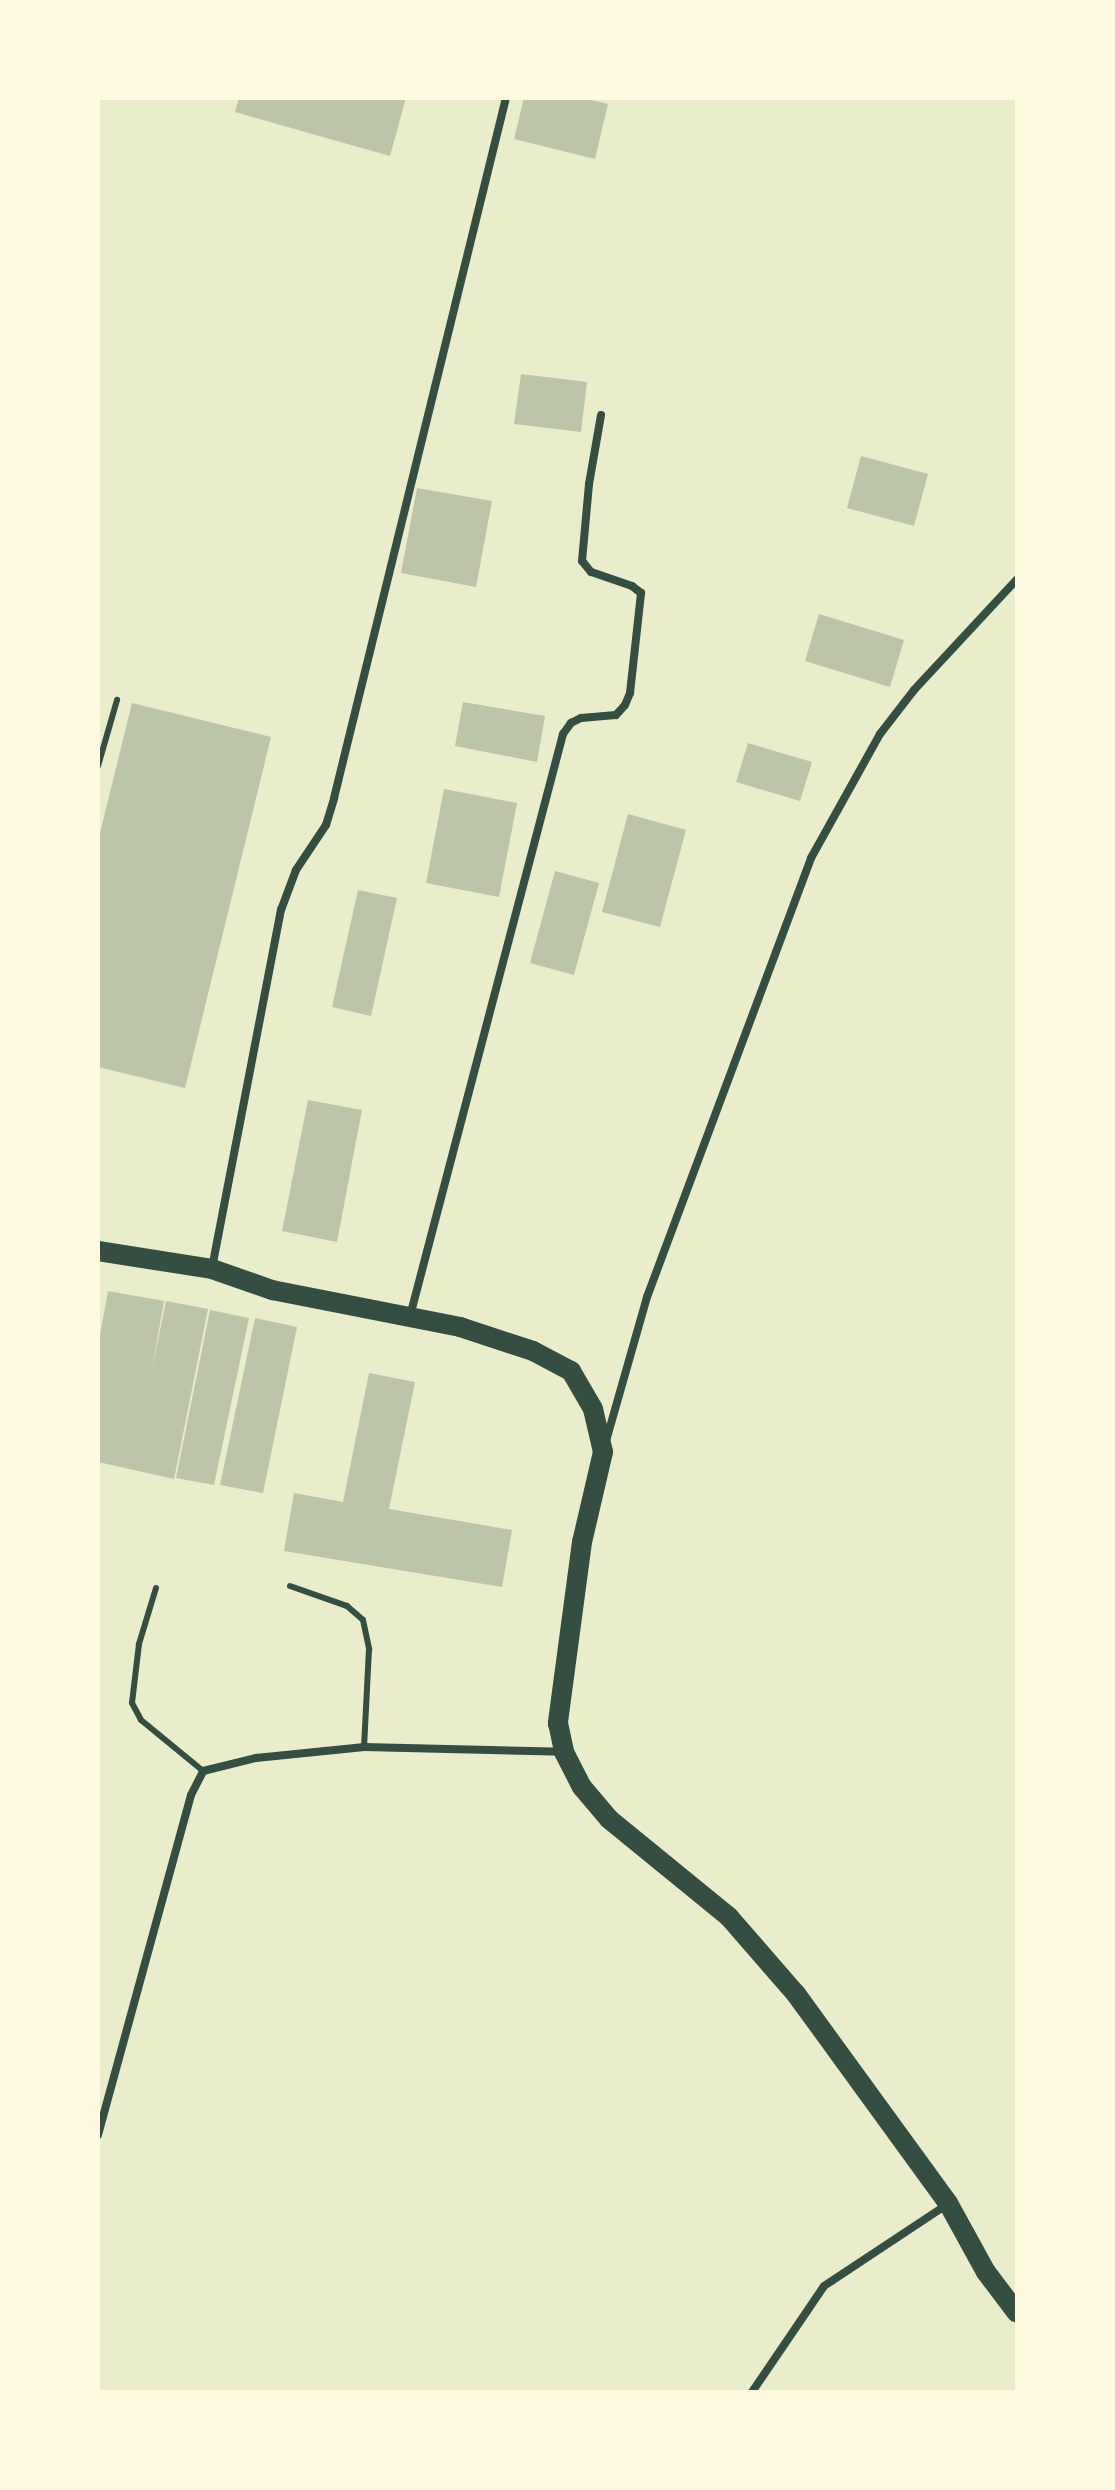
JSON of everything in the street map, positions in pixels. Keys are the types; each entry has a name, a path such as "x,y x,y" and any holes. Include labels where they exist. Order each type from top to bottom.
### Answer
{"main road":[{"path":"98,1251 212,1269 272,1290 460,1327 533,1351 571,1371 593,1409 603,1452 582,1542 558,1723 564,1752 582,1787 609,1819 729,1917 796,1994 948,2203 986,2272 1017,2313"}],"street":[{"path":"212,1269 287,888 326,825 334,798 506,98"},
{"path":"410,1316 563,734 571,723 581,718 616,715 630,693 641,593 632,586 591,572 582,561 589,484 601,415"},
{"path":"603,1452 647,1297 811,858 880,734 914,690 1017,579"},
{"path":"98,2135 191,1795 203,1771 209,1767 256,1758 364,1747 564,1752"},
{"path":"752,2392 824,2286 948,2203"}],"lane":[{"path":"98,766 117,700"},
{"path":"290,1586 347,1606 363,1620 369,1649 364,1747"},
{"path":"156,1588 139,1644 132,1703 141,1720 203,1771"}],"building":[{"path":"239,98 406,98 390,156 235,112"},
{"path":"524,98 584,98 608,104 595,159 514,139"},
{"path":"521,374 587,382 581,432 514,424"},
{"path":"861,456 928,474 914,526 847,508"},
{"path":"417,488 492,501 476,587 401,573"},
{"path":"819,614 904,640 890,687 805,661"},
{"path":"463,702 545,716 537,762 455,746"},
{"path":"132,703 271,737 185,1088 98,1067 98,841"},
{"path":"748,743 812,762 800,801 736,782"},
{"path":"444,789 517,803 499,897 426,883"},
{"path":"628,814 686,830 660,927 602,912"},
{"path":"555,871 599,883 574,975 530,963"},
{"path":"358,890 397,898 371,1016 332,1007"},
{"path":"308,1100 362,1110 337,1242 282,1231"},
{"path":"108,1291 164,1301 152,1370 166,1301 208,1309 174,1479 98,1462 98,1346"},
{"path":"210,1310 249,1318 214,1485 176,1478"},
{"path":"255,1318 297,1327 263,1493 220,1485"},
{"path":"369,1373 415,1382 389,1509 512,1530 502,1587 284,1551 294,1493 343,1502"}]}
